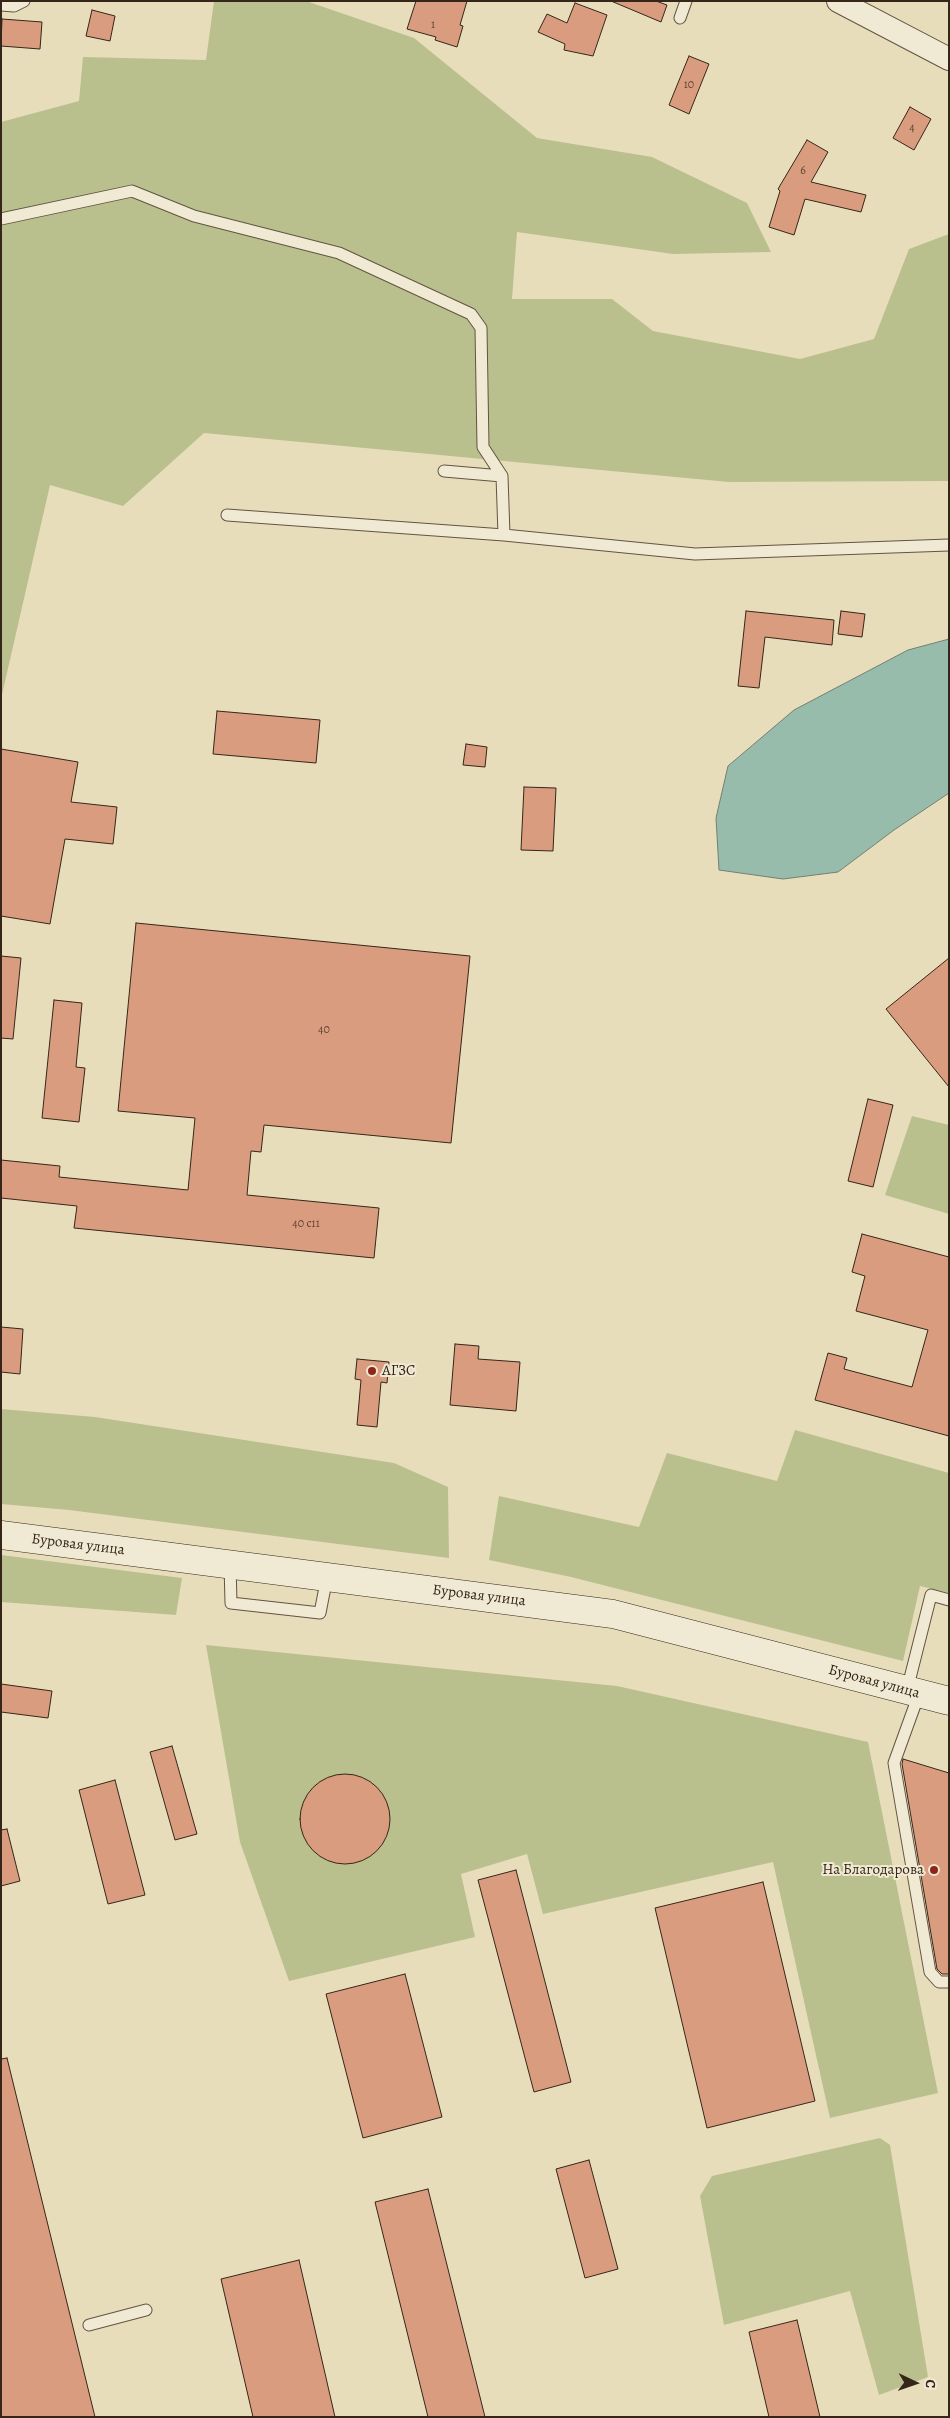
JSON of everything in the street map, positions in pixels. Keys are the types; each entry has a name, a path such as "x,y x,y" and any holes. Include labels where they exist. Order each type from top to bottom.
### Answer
{"main road":[{"name":"Буровая улица","path":"1,1535 613,1614 949,1701"}],"street":[{"path":"838,1 949,59"}],"lane":[{"path":"1,5 14,6 24,1"},
{"path":"680,18 686,1"},
{"path":"1,219 132,191 194,216 339,253 471,314 481,328 483,447 502,476 504,534"},
{"path":"444,471 502,476"},
{"path":"227,515 504,534 695,554 949,544"},
{"path":"230,1564 230,1604 320,1613 327,1577"},
{"path":"949,1600 931,1595 913,1692 894,1763 930,1972 938,1982 949,1982"},
{"path":"89,2325 146,2310"}],"green space":[{"path":"214,1 306,1 414,38 537,138 652,157 747,203 771,252 673,254 517,232 512,299 612,299 653,331 800,359 874,339 909,249 949,234 949,481 729,482 204,433 123,506 50,485 1,699 1,122 79,101 83,57 206,60"},
{"path":"912,1116 949,1125 949,1214 885,1195"},
{"path":"1,1409 95,1417 394,1463 448,1487 449,1558 69,1510 1,1504"},
{"path":"795,1430 949,1473 949,1593 920,1586 903,1661 571,1577 489,1560 499,1496 639,1527 667,1453 777,1481"},
{"path":"1,1555 182,1578 176,1615 1,1602"},
{"path":"206,1645 617,1686 868,1742 938,2093 830,2118 773,1862 543,1914 527,1854 461,1874 475,1937 289,1981 240,1842"},
{"path":"880,2138 890,2145 928,2377 879,2395 850,2291 724,2325 700,2196 712,2176"}],"shaded area":[{"path":"949,639 949,793 894,830 838,872 783,879 719,870 716,818 728,766 794,710 908,650"}],"building":[{"path":"416,1 467,1 460,25 463,26 457,47 435,40 436,37 407,29"},
{"path":"611,1 656,1 667,5 661,22"},
{"path":"575,3 607,15 593,56 564,50 565,44 538,32 547,14 567,23"},
{"path":"92,10 115,16 110,41 86,36"},
{"path":"2,19 42,22 40,49 1,46"},
{"path":"689,56 709,64 689,114 669,105"},
{"path":"910,107 931,119 914,150 893,138"},
{"path":"807,140 828,152 811,182 866,195 861,212 805,199 794,235 769,227 780,191 778,189"},
{"path":"746,611 834,620 832,645 765,637 759,688 738,686"},
{"path":"841,611 865,614 862,637 838,634"},
{"path":"217,711 320,720 316,763 213,754"},
{"path":"466,744 487,747 485,767 463,765"},
{"path":"1,749 78,762 71,802 117,807 113,844 65,839 50,924 1,916"},
{"path":"524,787 556,788 553,851 521,850"},
{"path":"136,923 470,956 451,1143 264,1125 261,1152 251,1151 247,1195 379,1208 374,1258 74,1228 77,1206 1,1198 1,1160 60,1166 59,1177 188,1190 195,1118 118,1111"},
{"path":"1,956 21,958 13,1039 1,1038"},
{"path":"949,958 949,1087 886,1009"},
{"path":"54,1000 82,1003 76,1067 85,1068 79,1122 42,1118"},
{"path":"868,1099 893,1105 873,1187 848,1181"},
{"path":"862,1234 949,1257 949,1436 815,1400 828,1353 847,1358 844,1369 912,1387 928,1330 856,1311 865,1276 852,1272"},
{"path":"1,1327 23,1329 20,1374 1,1372"},
{"path":"455,1344 479,1346 478,1359 520,1362 516,1411 450,1405"},
{"path":"357,1359 389,1362 387,1383 381,1382 377,1427 357,1425 361,1380 355,1379"},
{"path":"1,1684 52,1691 48,1718 1,1712"},
{"path":"172,1746 197,1834 175,1840 150,1752"},
{"name":"На Благодарова","path":"903,1759 949,1773 949,1974 942,1974 937,1969 902,1764"},
{"path":"345,1774 362,1777 377,1787 387,1802 390,1819 387,1836 377,1851 362,1861 345,1864 328,1861 313,1851 303,1836 300,1819 303,1802 313,1787 328,1777"},
{"path":"115,1780 145,1895 108,1904 79,1790"},
{"path":"7,1829 20,1881 1,1886 1,1830"},
{"path":"516,1870 571,2082 534,2092 478,1880"},
{"path":"763,1882 815,2101 707,2128 655,1908"},
{"path":"405,1974 442,2117 363,2138 326,1994"},
{"path":"7,2058 95,2417 1,2417 1,2059"},
{"path":"589,2160 618,2269 585,2278 556,2169"},
{"path":"428,2189 485,2417 428,2417 375,2202"},
{"path":"299,2260 335,2417 253,2417 221,2279"},
{"path":"797,2320 820,2417 769,2417 749,2332"}],"place":[{"name":"АГЗС","path":"372,1371"},
{"name":"На Благодарова","path":"934,1870"}]}
